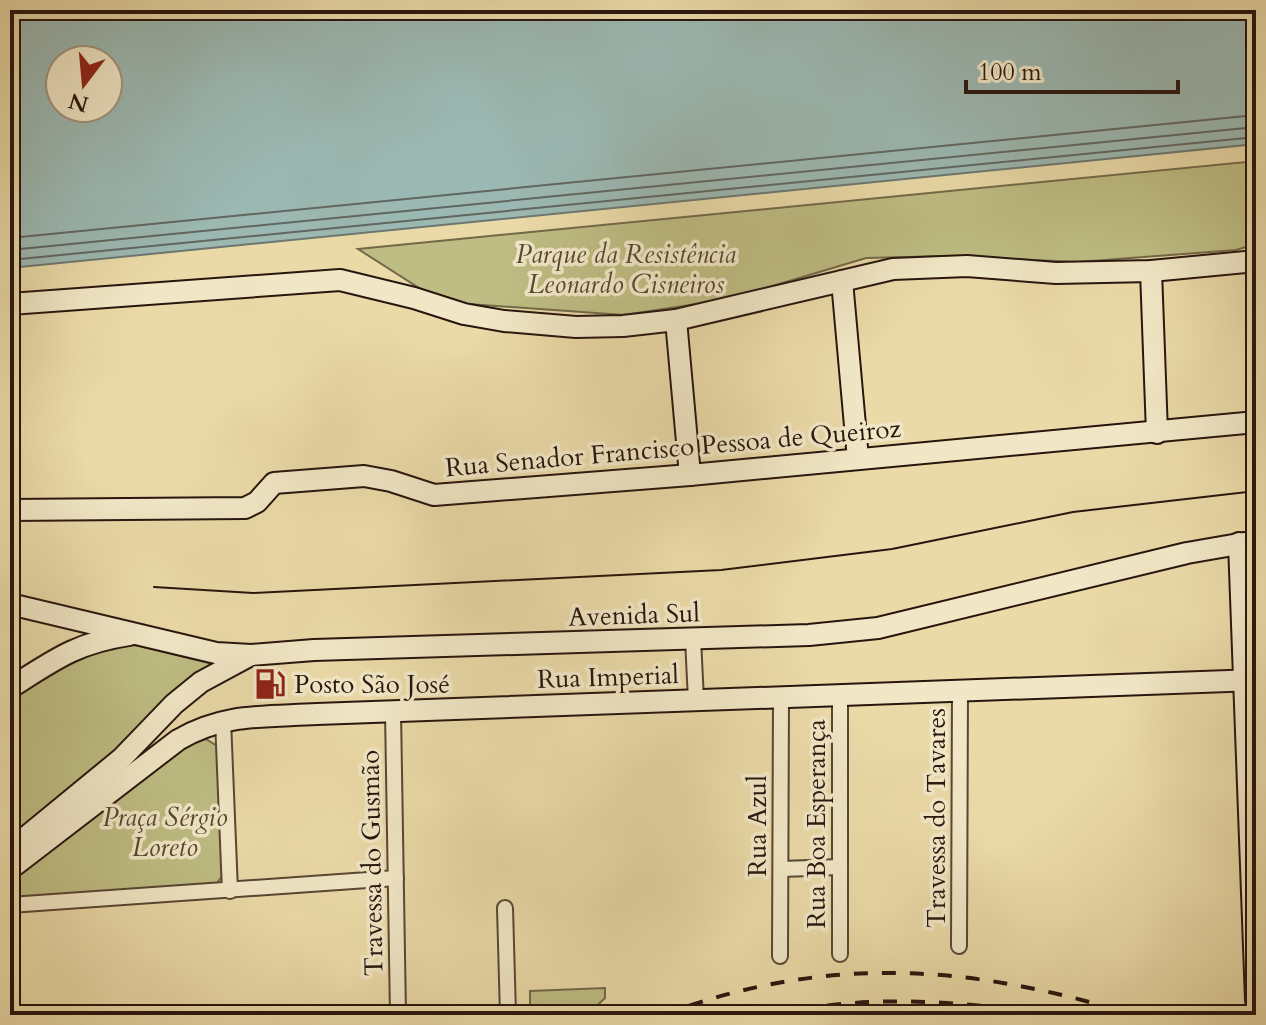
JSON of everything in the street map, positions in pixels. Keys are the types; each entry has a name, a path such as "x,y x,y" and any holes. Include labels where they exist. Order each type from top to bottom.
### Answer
{"main road":[{"path":"10,304 340,280 464,314 504,321 576,327 623,326 676,320 893,269 967,266 1056,273 1151,271 1256,261"},
{"path":"1151,271 1157,433"},
{"path":"842,281 858,459"},
{"path":"676,320 690,475"},
{"name":"Rua Senador Francisco Pessoa de Queiroz","path":"10,510 245,508 257,502 274,483 364,476 434,495 690,475 1256,422"},
{"path":"1248,542 1256,1000"},
{"name":"Avenida Sul","path":"10,604 216,653 251,655 314,650 809,635 878,628 1187,553 1248,542"},
{"path":"10,688 72,649 138,633"},
{"path":"10,850 100,777 201,682 251,655"},
{"name":"Rua Imperial","path":"10,869 178,740 201,726 223,720 1251,680"}],"street":[{"path":"693,639 696,700"},
{"name":"Travessa do Tavares","path":"959,946 960,691"},
{"name":"Rua Boa Esperança","path":"840,695 840,954"},
{"name":"Rua Azul","path":"780,956 781,697"},
{"name":"Travessa do Gusmão","path":"393,711 398,1015"},
{"path":"223,720 230,891"},
{"path":"781,869 840,867"},
{"path":"10,905 396,878"},
{"path":"505,908 508,1015"}],"green space":[{"name":"Parque da Resistência Leonardo Cisneiros","path":"1256,161 1256,244 1236,250 1078,262 947,256 866,258 729,299 624,315 441,302 358,249"},
{"name":"Praça Sérgio Loreto","path":"136,645 211,666 92,775 10,836 10,699 54,671 86,656"},
{"name":"Praça Sérgio Loreto","path":"206,739 217,746 223,875 217,883 10,901 10,876 179,748"},
{"path":"605,988 605,998 587,1015 530,1015 530,991"}],"water":[{"path":"10,10 1256,10 1256,144 10,268"}],"tram line":[{"path":"154,587 253,593 721,570 892,549 1073,512 1256,491"}],"railway":[{"path":"663,1015 723,995 782,982 840,975 898,973 1014,985 1134,1015"},
{"path":"772,1015 806,1008 875,1002 945,1003 1049,1015"}],"place":[{"name":"Posto São José","path":"270,684"}]}
